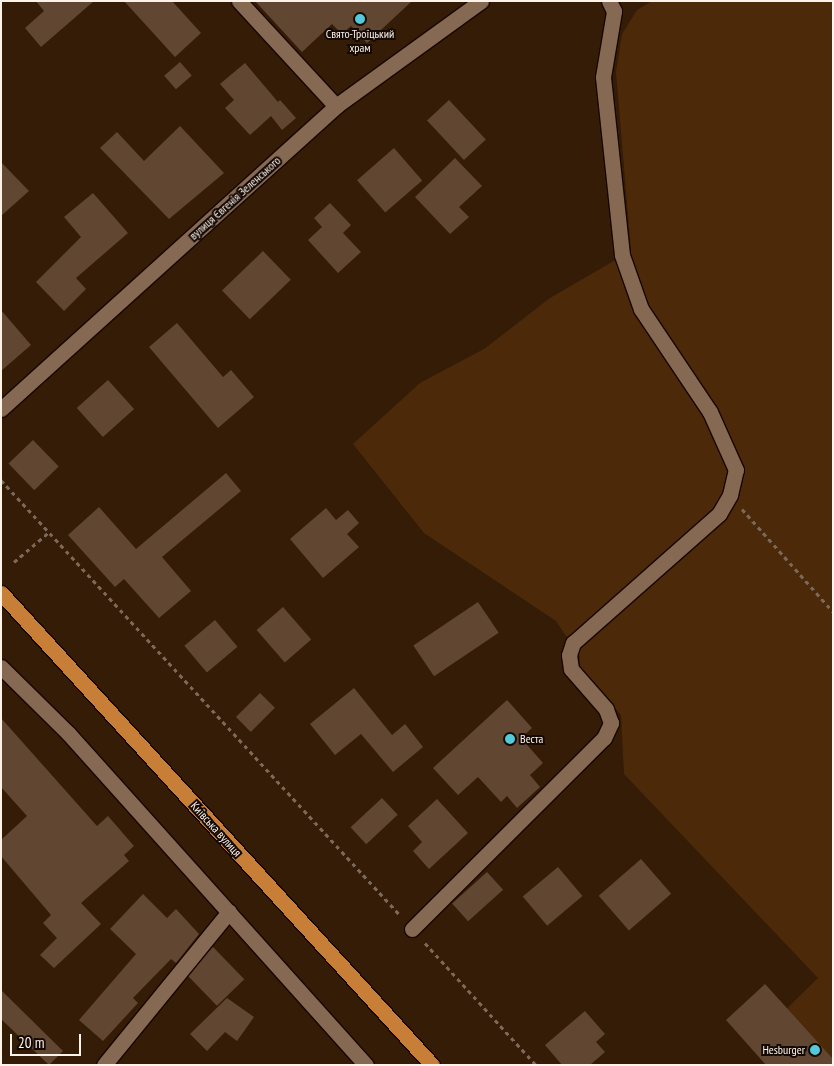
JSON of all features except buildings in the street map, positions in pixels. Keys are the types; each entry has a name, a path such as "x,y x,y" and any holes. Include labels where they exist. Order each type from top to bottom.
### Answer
{"main road":[{"name":"Київська вулиця","path":"1,593 432,1065"}],"street":[{"path":"239,1 336,106"},
{"name":"вулиця Євгенія Зеленського","path":"1,409 336,106 481,1"},
{"path":"412,929 604,738 611,723 606,709 571,669 569,655 573,643 718,514 730,495 736,470 710,412 641,309 622,255 603,77 614,11 609,1"},
{"path":"1,667 68,733 366,1065"},
{"path":"104,1065 229,912"}],"path":[{"path":"1,480 536,1065"},
{"path":"730,495 833,612"},
{"path":"14,562 49,532"}],"shaded area":[{"path":"652,1 833,1 833,1065 774,1021 818,978 624,774 621,715 580,668 580,657 556,621 424,533 353,444 420,383 484,349 550,298 631,251 616,72 622,34 637,10"}],"place":[{"name":"Свято-Троїцький храм","path":"360,19"},
{"name":"Веста","path":"510,739"},
{"name":"Hesburger","path":"815,1050"}]}
